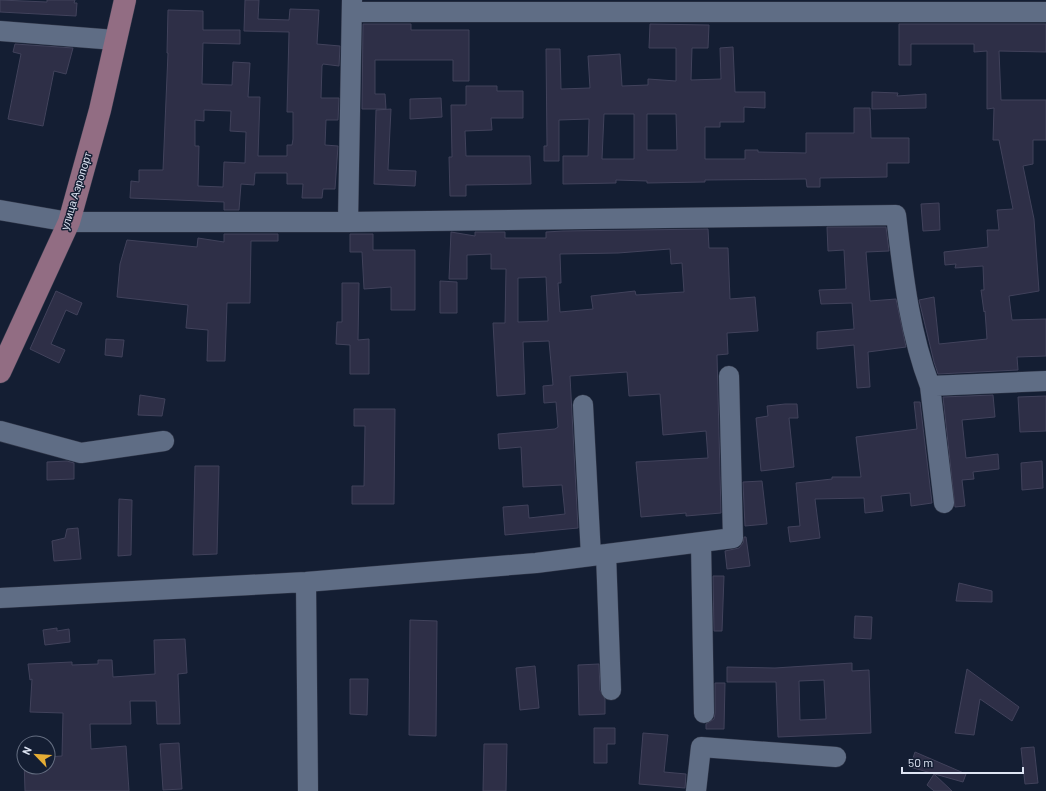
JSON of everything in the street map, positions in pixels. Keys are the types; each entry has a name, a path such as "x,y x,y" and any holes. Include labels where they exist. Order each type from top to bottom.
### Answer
{"main road":[{"name":"улица Аэропорт","path":"0,372 69,222 100,110 125,0"}],"street":[{"path":"348,222 352,6 1046,12"},
{"path":"0,31 115,40"},
{"path":"0,210 69,222 348,222 896,215 911,324 920,360 930,386 944,503"},
{"path":"0,598 306,582 536,563 733,538 729,376"},
{"path":"930,386 1046,381"},
{"path":"583,405 599,555 611,690"},
{"path":"0,431 82,453 164,441"},
{"path":"701,542 704,713"},
{"path":"306,582 308,791"},
{"path":"696,791 701,747 836,757"}],"building":[{"path":"0,0 47,2 47,0 75,0 74,3 77,3 76,16 0,12"},
{"path":"245,0 259,0 258,19 289,20 290,9 319,10 317,44 340,46 339,66 323,64 322,66 321,98 339,98 338,120 326,120 325,145 338,146 335,189 323,189 322,198 302,198 303,184 287,184 287,173 255,173 254,185 241,184 239,210 224,210 224,202 130,198 131,181 139,182 139,170 163,170 168,53 168,10 203,11 203,30 240,30 240,44 203,43 202,84 232,85 233,62 250,63 248,97 260,97 258,156 287,156 287,145 292,145 293,139 293,112 287,112 289,32 244,31","holes":["204,110 231,111 230,131 246,132 245,163 224,162 223,187 198,186 199,146 195,146 195,120 204,121"]},
{"path":"363,24 411,24 411,30 469,30 469,81 453,81 453,60 375,60 375,94 385,94 386,109 362,109"},
{"path":"650,24 709,25 708,48 692,48 691,80 721,79 720,48 733,47 735,92 765,92 765,108 744,107 744,122 720,122 720,127 705,127 705,159 745,159 745,150 758,150 758,152 806,153 806,133 854,133 854,108 870,108 871,138 909,138 909,163 887,163 887,177 820,178 820,187 807,187 806,179 705,180 705,182 647,183 647,181 616,180 616,183 563,184 563,156 588,156 589,119 559,120 559,161 544,161 544,146 547,146 546,49 560,49 561,89 590,88 588,56 620,54 622,86 648,85 648,79 676,81 676,48 649,48","holes":["604,114 634,114 634,159 602,159","647,114 676,114 677,150 647,150"]},
{"path":"899,24 1046,24 1046,52 999,51 1001,100 1046,100 1046,140 1033,140 1033,164 1023,166 1034,219 1039,291 1009,296 1012,320 1046,319 1046,356 1017,357 1018,370 938,374 919,300 934,297 939,344 987,339 985,311 984,312 981,290 984,290 983,266 955,268 956,264 945,265 944,252 988,247 987,230 999,230 997,210 1013,209 999,140 993,140 994,108 987,109 987,51 974,52 974,44 911,44 911,65 899,65"},
{"path":"15,44 73,48 66,74 54,71 43,126 8,119 21,54 13,52"},
{"path":"466,86 497,86 497,91 523,91 523,118 491,118 492,130 465,131 466,156 530,156 531,184 466,185 466,196 450,196 449,157 452,157 451,105 466,105"},
{"path":"872,92 898,93 897,96 926,94 926,108 872,109"},
{"path":"441,98 442,117 410,119 410,99"},
{"path":"391,109 388,170 416,171 415,186 374,184 376,110"},
{"path":"939,203 940,230 923,231 921,204"},
{"path":"827,227 886,227 889,251 866,252 870,301 896,299 906,347 868,352 870,387 857,388 854,345 817,349 817,332 854,329 852,303 821,304 819,290 846,289 844,250 828,251"},
{"path":"708,229 709,248 728,248 730,299 755,297 758,331 727,333 728,354 717,355 721,513 686,516 686,513 641,517 636,462 708,458 706,431 663,435 660,394 629,396 627,372 570,376 578,528 505,535 503,507 528,505 529,518 565,514 562,485 523,487 521,447 499,449 498,434 555,429 558,427 556,402 544,403 543,386 553,385 549,341 523,342 525,394 497,396 493,323 505,323 506,269 491,269 491,254 467,255 467,279 449,279 451,232 475,236 475,232 505,232 505,238 546,238 546,232","holes":["670,249 671,264 682,263 684,292 636,295 635,291 591,296 593,309 560,312 558,283 561,283 560,254 618,253","546,277 548,321 518,322 518,278"]},
{"path":"224,234 278,234 278,241 251,241 250,303 227,303 225,361 207,361 208,330 186,328 188,305 117,297 120,264 127,240 197,247 198,238 224,242"},
{"path":"350,234 373,234 373,250 415,250 415,310 391,310 391,287 364,289 362,252 350,252"},
{"path":"440,281 457,282 457,313 440,313"},
{"path":"342,283 359,283 358,340 369,339 369,374 350,374 350,345 336,344 337,322 342,322"},
{"path":"56,291 82,303 77,315 66,310 51,344 65,350 59,363 30,349"},
{"path":"106,339 124,340 122,357 105,355"},
{"path":"140,395 165,399 162,416 138,415"},
{"path":"993,395 995,417 962,420 966,458 998,454 999,469 973,472 974,479 962,480 965,506 955,507 943,397"},
{"path":"1046,396 1046,431 1020,432 1018,397"},
{"path":"914,402 920,402 932,503 911,506 910,493 881,496 883,511 865,513 864,498 815,499 820,538 790,542 788,527 800,526 796,483 832,479 832,477 861,477 856,437 917,429"},
{"path":"797,404 798,418 789,418 794,467 761,471 756,418 768,416 767,406"},
{"path":"354,409 395,409 394,504 352,504 352,486 364,486 365,426 354,426"},
{"path":"67,461 74,463 74,479 47,480 47,462"},
{"path":"1042,461 1043,488 1022,490 1021,463"},
{"path":"195,466 219,466 217,554 193,555"},
{"path":"762,481 767,524 745,526 743,482"},
{"path":"119,499 132,500 131,555 118,556"},
{"path":"78,528 81,559 54,561 52,541 65,538 67,529"},
{"path":"744,537 746,537 750,566 727,569 725,551 739,548 743,543"},
{"path":"713,576 724,576 722,631 714,631"},
{"path":"959,583 992,591 992,602 956,601"},
{"path":"855,616 872,617 871,639 854,638"},
{"path":"410,620 437,621 436,736 409,735"},
{"path":"57,628 57,631 69,629 70,642 45,645 43,630"},
{"path":"185,639 187,673 178,674 180,724 157,724 156,701 130,701 131,724 90,724 91,749 126,746 129,791 25,791 24,775 56,775 56,756 62,756 63,713 30,712 32,679 30,680 28,664 72,662 72,665 98,664 98,660 112,660 113,677 155,674 154,640"},
{"path":"852,663 852,671 869,670 871,733 778,737 776,682 727,682 727,667 775,668","holes":["824,680 826,719 800,720 799,681"]},
{"path":"599,664 600,690 605,699 605,714 579,715 578,665"},
{"path":"535,666 539,708 520,710 516,668"},
{"path":"967,669 1019,707 1012,721 980,699 974,735 955,733"},
{"path":"350,679 368,679 367,715 350,714"},
{"path":"715,683 725,683 724,729 706,729 706,724 714,719"},
{"path":"594,728 615,728 615,744 607,744 607,763 594,763"},
{"path":"643,733 668,735 664,772 686,774 685,788 639,784"},
{"path":"179,743 182,789 163,790 160,744"},
{"path":"484,744 507,744 506,791 483,791"},
{"path":"1034,747 1038,783 1025,784 1021,748"},
{"path":"915,752 966,774 963,782 910,767"},
{"path":"934,774 952,791 934,791 927,785"}]}
